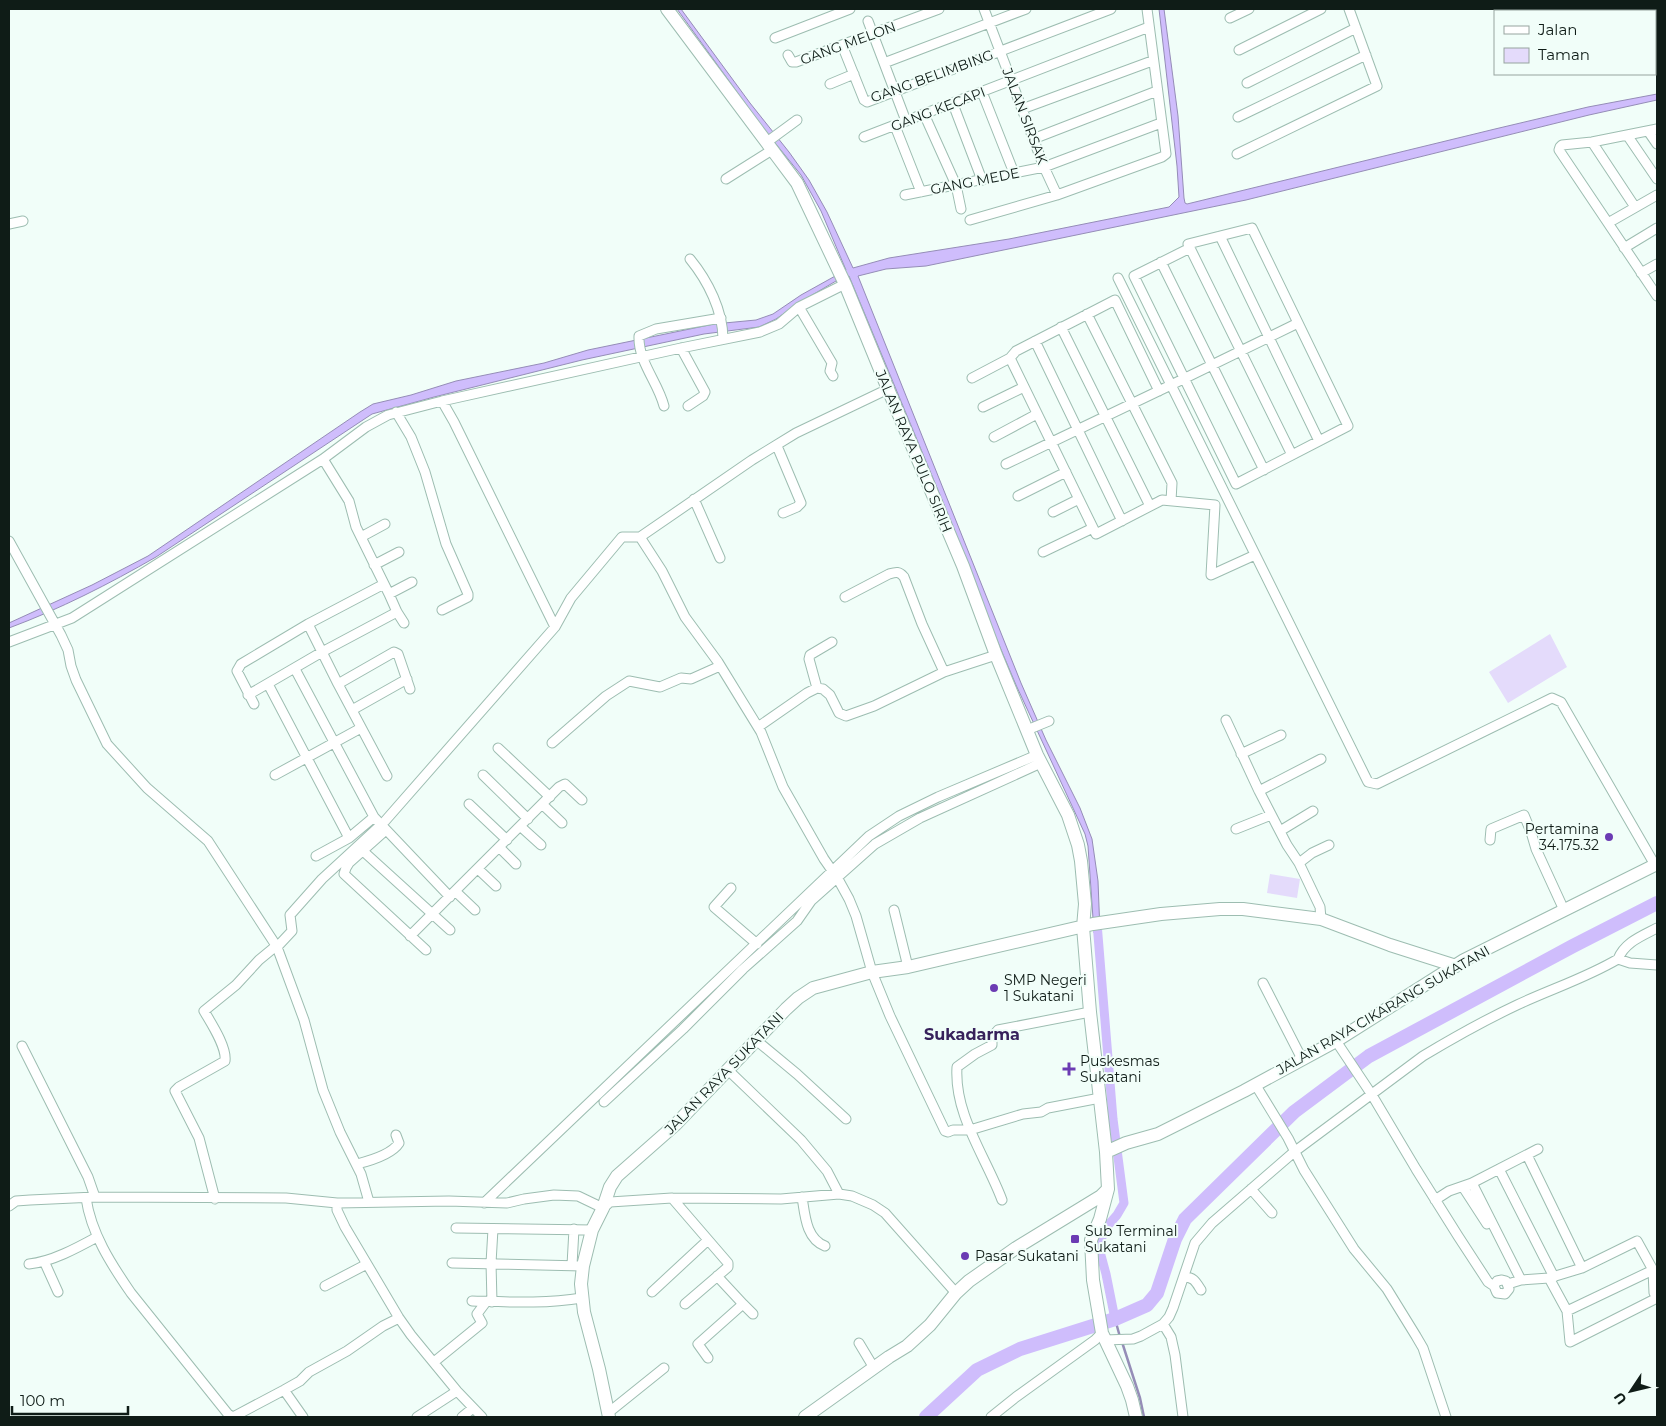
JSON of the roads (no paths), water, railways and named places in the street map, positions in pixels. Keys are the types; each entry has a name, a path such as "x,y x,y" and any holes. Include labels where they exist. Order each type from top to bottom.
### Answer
{"street":[{"name":"JALAN RAYA PULO SIRIH","path":"667,9 797,184 842,278 963,566 996,655 1030,729 1039,759 1068,815 1078,845 1085,904 1093,924"},
{"path":"775,38 850,9"},
{"name":"GANG MELON","path":"788,55 792,62 796,62 939,9"},
{"name":"JALAN SIRSAK","path":"984,9 1044,167 1057,195"},
{"path":"884,62 1026,9"},
{"name":"GANG BELIMBING","path":"842,45 865,101 869,102 1111,9"},
{"path":"970,220 1057,195 1166,154 1146,9"},
{"path":"1230,18 1249,9"},
{"path":"1239,50 1321,9"},
{"path":"1237,154 1376,87 1377,84 1349,9"},
{"path":"868,21 906,121"},
{"name":"GANG KECAPI","path":"864,137 1149,27"},
{"path":"1247,83 1356,28"},
{"path":"1238,117 1366,55"},
{"path":"1022,109 1152,61"},
{"path":"830,84 854,74"},
{"path":"1033,138 1157,91"},
{"path":"982,92 1014,173"},
{"path":"953,104 982,180"},
{"path":"924,114 956,185 961,209"},
{"path":"726,179 797,120"},
{"name":"GANG MEDE","path":"905,195 1044,167 1161,123"},
{"path":"895,126 921,192"},
{"path":"1657,144 1653,130 1592,142 1562,145 1560,147 1560,150 1657,296"},
{"path":"1627,135 1657,180"},
{"path":"1592,142 1635,207"},
{"path":"1608,223 1657,195"},
{"path":"9,224 23,221"},
{"path":"1190,248 1134,276 1236,484 1264,470 1348,426 1252,228 1188,244 1190,248 1241,351 1292,455"},
{"path":"1624,248 1657,228"},
{"path":"1220,236 1319,441"},
{"path":"690,259 700,271 721,319 723,337"},
{"path":"1161,262 1264,470"},
{"path":"1641,273 1657,264"},
{"path":"9,642 54,622 72,618 323,460 366,427 388,415 641,354 681,348 723,337 760,332 779,324 799,307 842,278"},
{"path":"1118,278 1368,782 1377,784 1552,698 1556,699 1561,702 1655,868"},
{"path":"972,378 1010,358 1016,351 1115,300 1159,391"},
{"path":"799,307 832,363 830,371 833,376"},
{"path":"1087,314 1172,483 1171,501"},
{"path":"664,406 661,393 641,354 640,335 656,329 721,319"},
{"path":"1006,464 1298,322"},
{"path":"1062,327 1150,506"},
{"path":"1035,341 1122,521"},
{"path":"681,348 705,392 703,396 688,406"},
{"path":"1010,358 1096,534 1162,500 1216,505 1211,575 1255,555"},
{"path":"983,407 1024,387"},
{"path":"426,950 344,874 349,864 555,627 571,598 622,537 640,536 752,460 796,433 888,389"},
{"path":"442,401 555,627"},
{"path":"396,412 411,436 425,472 446,544 468,594 468,597 442,610"},
{"path":"994,437 1037,414"},
{"path":"777,446 801,502 797,507 783,513"},
{"path":"323,460 349,501 352,517 361,537 404,623"},
{"path":"1018,496 1066,472"},
{"path":"694,499 720,558"},
{"path":"1054,512 1079,499"},
{"path":"361,537 385,524"},
{"path":"1043,552 1093,528"},
{"path":"640,536 662,571 685,616 720,666 758,727 783,787 849,899 856,916 872,972 890,1016 946,1131 970,1130 1022,1114 1041,1112 1048,1108 1100,1098"},
{"path":"9,541 68,650 76,680 107,744 147,788 208,841 276,946 304,1020 323,1090 340,1132 357,1164 368,1202"},
{"path":"374,565 399,552"},
{"path":"845,597 889,574 900,573 904,577 922,624 944,672"},
{"path":"390,594 412,582"},
{"path":"254,704 237,671 238,667 308,624 384,584"},
{"path":"248,695 322,652 397,612"},
{"path":"308,624 387,776"},
{"path":"817,688 809,659 810,655 832,642"},
{"path":"338,684 394,652 398,654 408,684 352,710"},
{"path":"758,727 806,693 817,688 823,689 830,695 839,713 846,716 874,706 944,672 996,655"},
{"path":"552,743 606,696 629,681 660,686 681,678 691,679 720,666"},
{"path":"295,668 333,743 374,817 452,894 475,910"},
{"path":"268,684 349,838"},
{"path":"1226,720 1271,815 1299,863 1320,907 1321,919"},
{"path":"1030,729 1045,722"},
{"path":"276,775 361,728"},
{"path":"1241,754 1281,735"},
{"path":"498,748 550,797"},
{"path":"604,1102 722,983 757,944 869,836 899,816 948,792 1039,759"},
{"path":"484,1203 722,983 797,921 832,871 892,833 975,793 1039,759"},
{"path":"1259,791 1321,759"},
{"path":"483,774 528,819"},
{"path":"410,936 560,787 564,784 582,800"},
{"path":"965,786 975,793"},
{"path":"948,792 954,802"},
{"path":"469,804 507,840"},
{"path":"542,804 562,823"},
{"path":"1280,831 1313,811"},
{"path":"1236,829 1271,815"},
{"path":"1490,840 1491,830 1524,815 1536,849 1564,910"},
{"path":"316,856 349,838 374,817"},
{"path":"886,824 892,833"},
{"path":"520,826 541,845"},
{"path":"215,1199 198,1138 175,1091 225,1061 226,1056 217,1033 204,1011 236,984 259,960 292,931 290,915 322,878 383,827"},
{"path":"1299,863 1312,853 1329,845"},
{"path":"499,847 516,864"},
{"path":"363,850 450,930"},
{"name":"JALAN RAYA CIKARANG SUKATANI","path":"1114,1149 1158,1134 1302,1059 1338,1044 1464,960 1564,910 1655,868"},
{"path":"478,869 496,886"},
{"path":"731,888 714,907 757,944"},
{"name":"JALAN RAYA SUKATANI","path":"609,1415 582,1298 578,1266 592,1230 604,1208 613,1180 676,1124 786,1009 805,992 813,988 872,972 908,967 1093,924 1161,914 1231,909 1321,919 1390,945 1456,966"},
{"path":"894,910 908,967"},
{"path":"1093,924 1090,1012 1100,1098 1114,1149 1108,1189 1100,1219 1091,1240 1092,1266 1098,1313 1127,1386 1136,1417"},
{"path":"991,1417 1095,1340 1106,1335 1133,1339 1163,1324 1173,1308 1195,1243 1201,1235 1294,1152 1423,1056 1516,1005 1600,969 1618,959 1621,952 1628,945 1657,928"},
{"path":"1618,959 1630,963 1657,965"},
{"path":"1263,984 1302,1059"},
{"path":"1002,1200 961,1106 956,1075 957,1067 992,1045 992,1037 998,1030 1090,1012"},
{"path":"756,1040 846,1119"},
{"path":"1338,1044 1372,1095 1435,1200 1488,1282 1494,1286 1500,1280 1504,1280 1508,1284 1521,1280 1552,1277 1582,1268 1637,1241 1653,1270 1654,1293 1657,1296 1570,1342 1566,1311 1552,1277 1499,1169"},
{"path":"22,1046 88,1177 91,1221 97,1237 117,1273 131,1294 228,1414 236,1417 255,1404 300,1381 309,1372 399,1318"},
{"path":"727,1070 807,1147 827,1171 838,1194"},
{"path":"1255,1084 1288,1138 1304,1170 1354,1249 1387,1290 1423,1348 1446,1417"},
{"path":"357,1164 372,1160 396,1147 399,1143 396,1135"},
{"path":"1435,1200 1449,1191 1472,1183 1538,1149"},
{"path":"1527,1155 1582,1268"},
{"path":"1472,1183 1521,1280"},
{"path":"1463,1187 1487,1224 1492,1222"},
{"path":"805,1417 907,1346 930,1325 956,1293 969,1281 1016,1248 1101,1196 1108,1189"},
{"path":"1251,1189 1272,1213"},
{"path":"9,1206 16,1202 30,1200 90,1198 286,1198 337,1203 507,1203 537,1197 578,1196 604,1208 610,1202 672,1198 780,1199 838,1194 863,1200 885,1213 956,1293"},
{"path":"802,1197 812,1236 817,1242 825,1246"},
{"path":"672,1198 728,1264 728,1267 685,1304"},
{"path":"337,1203 337,1210 345,1227 399,1318 457,1391 482,1417"},
{"path":"456,1228 592,1230"},
{"path":"434,1362 482,1323 477,1314 489,1302 492,1229"},
{"path":"452,1263 578,1266 574,1229"},
{"path":"29,1264 44,1261 97,1237"},
{"path":"652,1292 708,1240"},
{"path":"44,1261 58,1292"},
{"path":"325,1286 367,1264"},
{"path":"1566,1311 1653,1270"},
{"path":"717,1276 753,1314"},
{"path":"1184,1277 1194,1279 1201,1290"},
{"path":"472,1301 565,1302 582,1298"},
{"path":"708,1358 698,1344 743,1304"},
{"path":"1163,1324 1171,1337 1175,1355 1183,1417"},
{"path":"859,1343 874,1368"},
{"path":"609,1415 664,1368"},
{"path":"284,1390 303,1417"},
{"path":"417,1417 457,1391"},
{"path":"462,1417 473,1408"}],"waterway":[{"path":"926,1417 977,1370 1020,1349 1115,1319 1147,1305 1157,1293 1175,1239 1185,1219 1294,1112 1369,1056 1657,903"},
{"path":"1097,923 1113,1119 1124,1203 1117,1215 1104,1230 1099,1248 1115,1319"},
{"path":"1115,1319 1120,1337"},
{"path":"1122,1342 1140,1398 1144,1417"}],"place":[{"name":"Pertamina 34.175.32","path":"1609,837"},
{"name":"SMP Negeri 1 Sukatani","path":"994,988"},
{"name":"Puskesmas Sukatani","path":"1069,1069"},
{"name":"Sub Terminal Sukatani","path":"1075,1239"},
{"name":"Pasar Sukatani","path":"965,1256"}],"district":[{"name":"Sukadarma","path":"972,1034"}]}
